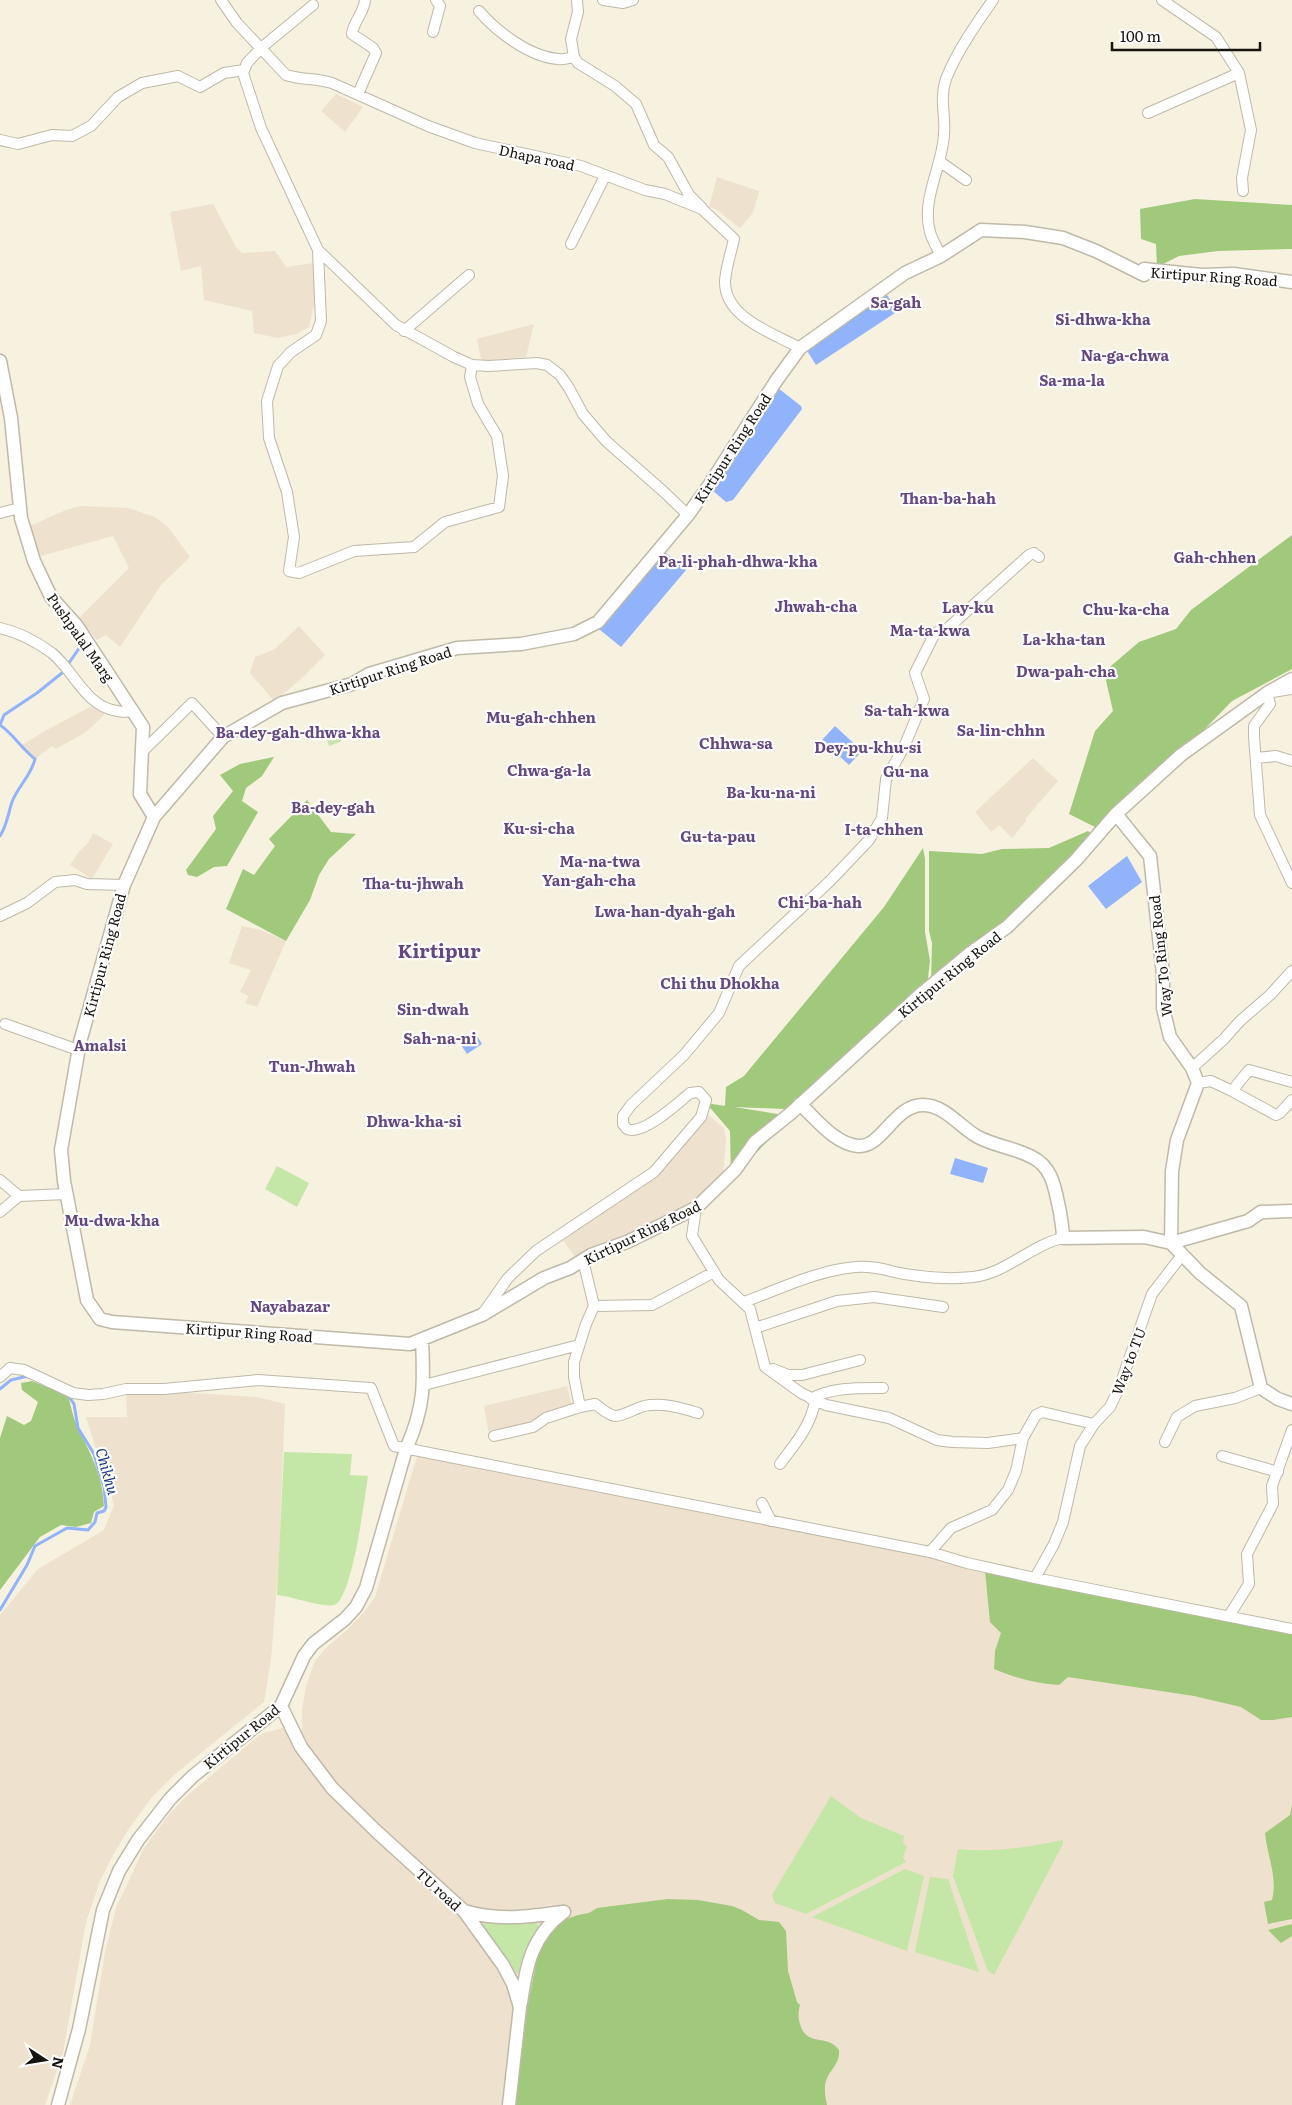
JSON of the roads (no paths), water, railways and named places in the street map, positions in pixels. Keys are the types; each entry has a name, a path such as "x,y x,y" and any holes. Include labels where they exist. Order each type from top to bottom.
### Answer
{"street":[{"name":"Dhapa road","path":"221,0 237,23 286,74 293,77 317,78 358,94 428,126 475,143 581,166 645,190 665,194 702,209 734,239 725,282 728,296 737,312 758,326 800,348"},
{"path":"358,94 376,53 376,50 352,34 364,10 365,0"},
{"path":"432,32 440,6 436,0"},
{"path":"578,0 578,12 571,39 574,57 578,63 615,86 636,104 654,145 668,157 689,195 702,209"},
{"path":"603,0 623,3 633,0"},
{"path":"941,256 930,233 928,218 930,188 939,161 944,135 942,102 946,80 975,25 993,0"},
{"path":"1162,0 1216,37 1239,73 1251,130 1242,178 1242,191"},
{"path":"313,5 262,48 247,63 244,70 247,88 261,128 318,250 376,308 404,331 454,357 472,365 489,366 537,362 547,365 560,375 570,388 583,414 606,441 688,515"},
{"path":"479,11 492,26 525,48 559,59 574,57"},
{"path":"0,140 18,144 33,138 52,135 72,136 91,126 118,97 142,83 178,76 200,87 224,73 244,70"},
{"path":"1148,113 1239,73"},
{"path":"939,161 966,180"},
{"path":"571,244 604,176"},
{"name":"Kirtipur Ring Road","path":"1292,282 1234,274 1201,275 1144,269 1144,275 1096,251 1063,238 1025,232 982,230 941,256 906,273 800,348 776,381 688,515 598,622 574,634 521,644 457,648 369,674 352,684 282,703 223,737 154,817 124,885 78,1050 61,1150 67,1194 87,1300 100,1320 410,1344 482,1315 544,1278 570,1268 583,1260 696,1208 735,1170 755,1142 800,1104 922,993 969,954 1007,927 1076,860 1116,814 1181,755 1267,693 1292,680"},
{"path":"318,250 322,321 316,335 291,352 278,366 267,401 269,438 287,492 294,536 289,571 299,573 354,551 414,547 445,522 499,507 503,476 497,436 478,404 470,377 472,365"},
{"path":"404,331 418,317 470,275"},
{"name":"Pushpalal Marg","path":"0,361 11,418 20,508 34,561 51,597 77,626 143,728 140,794 154,817"},
{"path":"0,513 20,508"},
{"path":"482,1315 508,1278 536,1251 654,1172 701,1117 706,1100 699,1092 690,1093 648,1125 637,1130 627,1129 623,1120 623,1116 631,1105 684,1055 719,1013 739,966 870,840 882,818 886,779 920,712 924,699 914,673 935,633 948,628 1029,556 1034,553 1039,557"},
{"path":"0,628 12,630 52,653 96,704 110,710 127,712 132,710"},
{"path":"1292,689 1267,693 1270,704 1254,726 1260,816 1292,883"},
{"path":"142,752 192,703 223,737"},
{"path":"1256,758 1276,756 1292,761"},
{"name":"Way To Ring Road","path":"1116,814 1150,856 1162,974 1163,1008 1170,1037 1192,1068 1198,1083"},
{"path":"0,916 27,903 55,882 75,880 87,884 124,885"},
{"path":"1192,1068 1224,1039 1240,1020 1270,995 1292,970"},
{"path":"5,1024 78,1050"},
{"path":"1232,1091 1249,1070 1292,1082"},
{"path":"1292,1100 1276,1115 1211,1081 1198,1083 1177,1140 1172,1171 1171,1243 1200,1273 1241,1306 1261,1388 1278,1399 1292,1404"},
{"path":"800,1104 846,1144 860,1146 872,1143 908,1108 923,1105 932,1106 943,1112 978,1137 1033,1157 1044,1166 1054,1183 1063,1238"},
{"path":"0,1180 19,1196"},
{"path":"0,1212 19,1196 67,1194"},
{"path":"696,1208 692,1236 719,1280 750,1309 765,1367 813,1401 889,1418 937,1440 988,1443 1023,1438"},
{"path":"744,1302 824,1273 856,1267 888,1269 912,1275 962,1278 984,1275 1014,1263 1045,1245 1063,1238 1144,1237 1171,1243 1248,1221 1261,1212 1292,1210"},
{"name":"Way to TU","path":"1035,1578 1060,1530 1080,1446 1094,1424 1110,1407 1120,1388 1152,1294 1182,1255"},
{"path":"580,1406 574,1377 574,1362 594,1306 583,1260"},
{"path":"594,1306 652,1305 714,1272"},
{"path":"755,1328 827,1304 846,1300 874,1297 943,1307"},
{"name":"Kirtipur Road","path":"58,2105 77,2036 103,1910 110,1890 128,1855 164,1806 193,1776 281,1706 304,1656 313,1644 345,1619 362,1598 406,1449 416,1426 424,1385 422,1339"},
{"path":"424,1385 579,1345"},
{"path":"765,1367 788,1375 802,1375 860,1360"},
{"path":"0,1377 10,1368 24,1370 72,1392 88,1395 126,1389 164,1389 258,1380 371,1388 394,1446 930,1552 967,1563 1035,1578 1292,1629"},
{"path":"780,1464 806,1430 813,1414 813,1401 818,1395 860,1388 882,1388"},
{"path":"1165,1442 1177,1417 1195,1406 1235,1398 1261,1388"},
{"path":"494,1436 533,1428 546,1418 580,1406 595,1404 610,1415 617,1417 645,1406 658,1405 679,1407 698,1413"},
{"path":"930,1552 951,1528 992,1510 1008,1490 1016,1471 1023,1438 1036,1416 1042,1412 1094,1424"},
{"path":"1229,1616 1249,1584 1247,1554 1273,1504 1272,1486 1292,1430"},
{"path":"1222,1456 1278,1472"},
{"path":"762,1503 771,1521"},
{"name":"TU road","path":"281,1706 301,1746 332,1788 464,1911 503,1965 513,1984 520,2007 509,2105"},
{"path":"464,1911 480,1916 513,1919 564,1912 551,1921 534,1947 525,1976 520,2007"}],"water":[{"path":"887,295 898,311 816,365 806,349"},
{"path":"778,388 801,406 802,409 733,500 726,502 712,490"},
{"path":"665,552 686,570 621,647 599,629"},
{"path":"835,726 862,751 849,765 822,740"},
{"path":"1127,856 1142,882 1106,909 1088,886"},
{"path":"476,1034 482,1044 467,1054 461,1045"},
{"path":"955,1158 988,1168 983,1183 950,1174"}],"waterway":[{"path":"0,836 6,824 12,802 31,771 35,759 0,725 4,715 37,693 62,673 80,647"},
{"name":"Chikhu","path":"0,1389 11,1380 28,1376"},
{"name":"Chikhu","path":"0,1610 27,1565 35,1546 67,1528 88,1530 95,1522 97,1513 104,1511 106,1507 104,1487 94,1454 78,1428 74,1404 67,1394"}],"district":[{"name":"Sa-gah","path":"896,301"},
{"name":"Si-dhwa-kha","path":"1103,318"},
{"name":"Na-ga-chwa","path":"1125,354"},
{"name":"Sa-ma-la","path":"1072,379"},
{"name":"Than-ba-hah","path":"948,497"},
{"name":"Gah-chhen","path":"1215,556"},
{"name":"Pa-li-phah-dhwa-kha","path":"738,560"},
{"name":"Jhwah-cha","path":"816,605"},
{"name":"Lay-ku","path":"968,606"},
{"name":"Chu-ka-cha","path":"1126,608"},
{"name":"Ma-ta-kwa","path":"930,629"},
{"name":"La-kha-tan","path":"1064,638"},
{"name":"Dwa-pah-cha","path":"1066,670"},
{"name":"Sa-tah-kwa","path":"907,709"},
{"name":"Mu-gah-chhen","path":"541,716"},
{"name":"Sa-lin-chhn","path":"1001,729"},
{"name":"Ba-dey-gah-dhwa-kha","path":"298,731"},
{"name":"Chhwa-sa","path":"736,742"},
{"name":"Dey-pu-khu-si","path":"868,746"},
{"name":"Chwa-ga-la","path":"549,769"},
{"name":"Gu-na","path":"906,770"},
{"name":"Ba-ku-na-ni","path":"771,791"},
{"name":"Ba-dey-gah","path":"333,806"},
{"name":"Ku-si-cha","path":"539,827"},
{"name":"I-ta-chhen","path":"884,828"},
{"name":"Gu-ta-pau","path":"718,835"},
{"name":"Ma-na-twa","path":"600,860"},
{"name":"Yan-gah-cha","path":"589,879"},
{"name":"Tha-tu-jhwah","path":"413,882"},
{"name":"Chi-ba-hah","path":"820,901"},
{"name":"Lwa-han-dyah-gah","path":"665,910"},
{"name":"Kirtipur","path":"439,950"},
{"name":"Chi thu Dhokha","path":"720,982"},
{"name":"Sin-dwah","path":"433,1008"},
{"name":"Sah-na-ni","path":"440,1037"},
{"name":"Amalsi","path":"100,1044"},
{"name":"Tun-Jhwah","path":"312,1065"},
{"name":"Dhwa-kha-si","path":"414,1120"},
{"name":"Mu-dwa-kha","path":"112,1219"},
{"name":"Nayabazar","path":"290,1305"}]}
